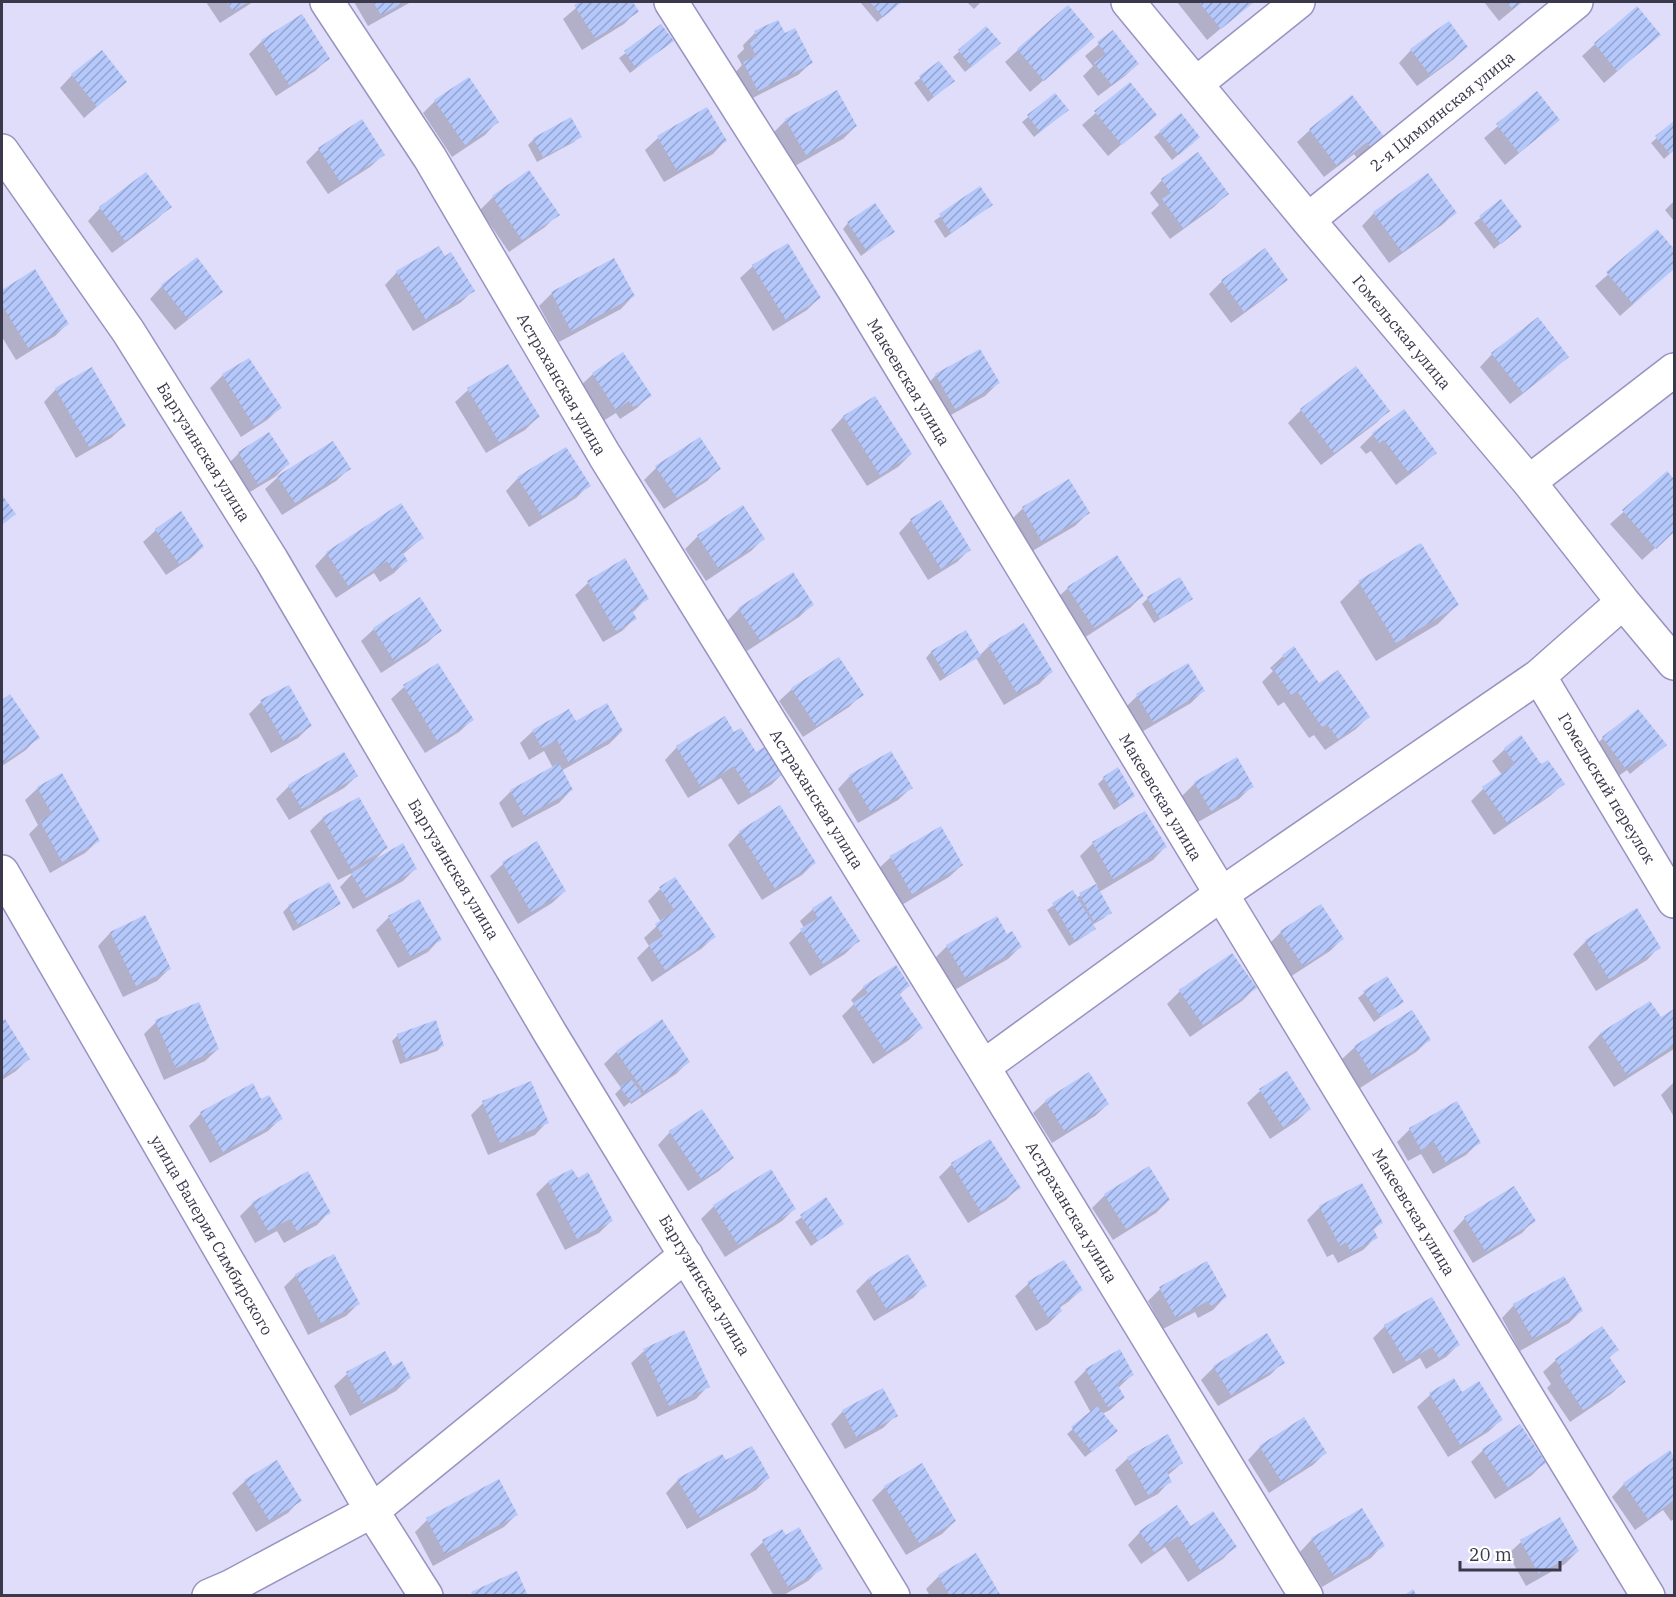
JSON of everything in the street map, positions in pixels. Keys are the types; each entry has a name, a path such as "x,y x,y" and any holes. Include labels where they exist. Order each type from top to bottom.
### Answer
{"street":[{"name":"Астраханская улица","path":"327,2 430,158 604,456 983,1067 1306,1596"},
{"name":"Макеевская улица","path":"671,2 853,288 1648,1596"},
{"name":"Гомельская улица","path":"1128,2 1529,482 1674,663"},
{"path":"1197,83 1298,2"},
{"name":"2-я Цимлянская улица","path":"1308,220 1576,2"},
{"name":"Баргузинская улица","path":"2,151 128,331 271,559 544,1023 893,1596"},
{"path":"1529,482 1674,370"},
{"path":"983,1067 1220,894 1539,676 1623,602"},
{"name":"Гомельский переулок","path":"1539,676 1674,901"},
{"name":"улица Валерия Симбирского","path":"2,873 372,1511 426,1596"},
{"path":"209,1596 372,1511 687,1255"}],"building":[{"path":"227,2 248,2 233,11"},
{"path":"373,2 405,2 381,15"},
{"path":"580,2 633,2 639,12 595,38 574,5"},
{"path":"870,2 902,2 883,17"},
{"path":"1199,2 1252,2 1253,3 1221,29"},
{"path":"1506,2 1522,2 1513,9"},
{"path":"1068,5 1095,37 1044,81 1017,49"},
{"path":"1637,6 1661,35 1617,71 1594,43"},
{"path":"302,14 330,59 289,85 261,40"},
{"path":"778,20 785,33 795,28 813,63 758,91 743,62 756,56 749,42 757,38 754,31"},
{"path":"1449,21 1468,47 1430,75 1410,49"},
{"path":"661,24 674,41 636,68 624,51"},
{"path":"986,26 1001,43 972,67 958,50"},
{"path":"1113,30 1139,64 1112,85 1094,63 1106,54 1097,42"},
{"path":"102,50 127,82 97,107 71,74"},
{"path":"939,61 955,81 934,97 919,76"},
{"path":"469,77 499,122 465,145 434,100"},
{"path":"1130,82 1157,115 1122,145 1094,111"},
{"path":"837,90 857,126 806,155 785,119"},
{"path":"1537,91 1560,120 1519,153 1496,124"},
{"path":"1055,93 1069,110 1040,132 1027,115"},
{"path":"1352,95 1386,139 1372,149 1367,142 1337,166 1309,129"},
{"path":"707,107 727,141 677,171 657,136"},
{"path":"1181,113 1200,137 1179,155 1159,131"},
{"path":"571,117 582,137 543,157 533,138"},
{"path":"362,119 385,155 341,183 318,148"},
{"path":"1674,121 1674,150 1670,154 1655,136"},
{"path":"1198,152 1229,194 1183,228 1162,199 1171,193 1161,179"},
{"path":"529,170 560,215 522,240 492,196"},
{"path":"146,172 172,207 125,241 99,207"},
{"path":"1428,173 1457,213 1402,252 1373,212"},
{"path":"980,186 993,205 951,233 939,214"},
{"path":"1501,199 1522,227 1501,244 1479,216"},
{"path":"875,203 895,232 867,251 847,222"},
{"path":"1657,229 1674,249 1674,269 1633,304 1606,272"},
{"path":"788,243 821,298 786,320 752,265"},
{"path":"439,246 445,256 451,252 475,291 426,320 396,271"},
{"path":"1265,248 1288,280 1244,312 1221,280"},
{"path":"197,257 223,292 188,319 161,285"},
{"path":"614,258 635,296 571,331 551,292"},
{"path":"35,269 69,324 29,349 2,305 2,290"},
{"path":"1538,317 1569,357 1523,393 1491,353"},
{"path":"980,349 1000,383 955,409 935,374"},
{"path":"623,352 652,396 633,407 629,401 616,410 592,373"},
{"path":"249,358 282,408 254,426 222,374"},
{"path":"508,364 540,417 499,442 467,388"},
{"path":"1356,366 1390,411 1334,453 1300,409"},
{"path":"92,367 126,426 89,447 55,388"},
{"path":"875,396 912,454 880,475 843,416"},
{"path":"1404,409 1437,453 1409,473 1384,440 1379,443 1372,433"},
{"path":"269,432 290,464 258,484 238,452"},
{"path":"700,437 721,469 677,498 655,466"},
{"path":"333,441 351,469 295,503 277,476"},
{"path":"566,447 591,486 542,516 517,477"},
{"path":"1667,471 1674,479 1674,532 1656,549 1622,510"},
{"path":"1069,479 1090,513 1042,542 1022,507"},
{"path":"2,495 16,514 2,525"},
{"path":"941,500 971,550 941,569 910,519"},
{"path":"401,503 424,538 402,552 408,561 393,570 387,561 349,587 326,552"},
{"path":"743,505 765,539 719,569 697,535"},
{"path":"181,511 204,547 179,564 155,529"},
{"path":"1421,543 1459,605 1396,643 1358,581"},
{"path":"1117,555 1144,596 1094,628 1067,587"},
{"path":"625,558 649,599 631,609 637,619 616,631 587,581"},
{"path":"793,572 814,605 760,640 738,608"},
{"path":"1180,577 1193,599 1160,619 1147,597"},
{"path":"420,597 442,631 394,661 373,628"},
{"path":"1024,623 1053,672 1017,693 988,645"},
{"path":"966,630 981,656 946,676 931,651"},
{"path":"1294,646 1319,683 1338,670 1370,717 1338,739 1327,724 1322,727 1297,691 1291,695 1273,668 1286,660 1282,655"},
{"path":"839,657 864,695 816,726 791,688"},
{"path":"438,663 474,720 438,742 403,685"},
{"path":"1188,663 1205,691 1153,722 1136,694"},
{"path":"289,685 312,726 284,742 260,700"},
{"path":"10,694 40,738 3,763 2,700"},
{"path":"607,703 623,731 569,763 557,740 542,748 532,730 569,709 576,721"},
{"path":"1638,709 1667,745 1644,763 1640,759 1626,769 1602,737"},
{"path":"725,716 734,732 741,728 756,752 768,745 786,772 751,794 734,766 701,787 676,746"},
{"path":"1521,735 1541,764 1548,760 1565,784 1508,824 1482,787 1515,764 1504,748"},
{"path":"891,751 913,788 871,812 849,775"},
{"path":"344,752 358,776 302,809 288,785"},
{"path":"1237,757 1254,787 1211,811 1194,782"},
{"path":"559,763 573,790 525,817 510,790"},
{"path":"1118,767 1135,796 1120,805 1103,777"},
{"path":"62,773 100,841 62,862 40,821 52,814 37,787"},
{"path":"359,797 388,848 351,869 322,817"},
{"path":"780,805 816,863 775,889 739,831"},
{"path":"1145,811 1167,847 1113,879 1092,842"},
{"path":"941,826 963,865 912,894 890,856"},
{"path":"537,841 566,891 531,912 502,862"},
{"path":"403,843 417,869 366,898 351,873"},
{"path":"675,877 716,937 665,970 649,945 663,936 655,924 675,911 659,887"},
{"path":"329,882 341,904 299,926 288,905"},
{"path":"1096,884 1112,913 1094,922 1079,893"},
{"path":"1073,890 1096,929 1075,941 1052,903"},
{"path":"831,896 860,941 823,964 800,929 818,918 812,908"},
{"path":"419,899 442,940 411,957 388,916"},
{"path":"1321,904 1344,939 1303,966 1280,931"},
{"path":"1637,908 1661,948 1609,979 1585,940"},
{"path":"145,915 171,969 136,986 110,932"},
{"path":"997,916 1007,934 1012,931 1022,947 966,979 946,945"},
{"path":"1232,953 1257,988 1203,1025 1179,990"},
{"path":"896,965 910,986 899,993 923,1028 886,1052 853,1003 868,993 863,986"},
{"path":"1387,976 1404,1002 1381,1017 1363,991"},
{"path":"1650,1001 1661,1017 1674,1009 1674,1045 1627,1075 1600,1033"},
{"path":"199,1002 219,1049 176,1068 155,1020"},
{"path":"1412,1010 1431,1040 1373,1076 1354,1046"},
{"path":"5,1019 30,1059 2,1077 2,1021"},
{"path":"662,1019 690,1062 645,1093 616,1051"},
{"path":"436,1020 444,1046 406,1059 397,1034"},
{"path":"1287,1071 1311,1109 1283,1127 1259,1089"},
{"path":"1089,1072 1109,1104 1065,1132 1045,1100"},
{"path":"631,1079 642,1094 631,1102 620,1087"},
{"path":"531,1081 549,1123 500,1143 482,1101"},
{"path":"253,1083 261,1099 269,1095 283,1119 223,1152 200,1112"},
{"path":"1457,1101 1481,1143 1446,1163 1434,1142 1421,1150 1409,1128"},
{"path":"702,1109 734,1158 702,1180 669,1131"},
{"path":"990,1139 1021,1188 981,1212 951,1163"},
{"path":"1149,1166 1170,1200 1126,1229 1104,1194"},
{"path":"572,1169 578,1178 588,1172 613,1221 577,1239 548,1181"},
{"path":"771,1169 796,1209 738,1245 713,1205"},
{"path":"308,1171 331,1213 297,1231 290,1219 268,1231 252,1202"},
{"path":"1362,1183 1383,1223 1373,1228 1378,1238 1351,1252 1346,1242 1340,1246 1319,1206"},
{"path":"1514,1186 1536,1221 1486,1252 1464,1217"},
{"path":"826,1197 844,1224 818,1241 800,1215"},
{"path":"334,1254 360,1304 321,1323 295,1274"},
{"path":"908,1254 927,1286 887,1310 868,1278"},
{"path":"1064,1260 1083,1290 1059,1305 1062,1311 1049,1319 1027,1282"},
{"path":"1207,1261 1227,1297 1211,1306 1208,1301 1176,1318 1159,1287"},
{"path":"1564,1276 1583,1311 1533,1339 1513,1304"},
{"path":"1432,1297 1460,1345 1439,1358 1432,1347 1406,1362 1384,1325"},
{"path":"1602,1326 1619,1350 1609,1357 1626,1382 1583,1410 1559,1374 1563,1372 1555,1359"},
{"path":"684,1330 710,1387 669,1406 643,1349"},
{"path":"1267,1333 1285,1363 1231,1395 1213,1366"},
{"path":"1120,1349 1134,1375 1117,1384 1125,1398 1108,1407 1085,1369"},
{"path":"385,1351 393,1366 402,1361 411,1378 363,1404 346,1372"},
{"path":"1454,1378 1462,1392 1479,1381 1503,1420 1461,1446 1429,1393"},
{"path":"883,1388 898,1416 857,1438 842,1410"},
{"path":"1097,1406 1118,1431 1092,1452 1071,1427"},
{"path":"1304,1417 1327,1453 1282,1482 1259,1446"},
{"path":"1520,1424 1546,1463 1508,1488 1482,1449"},
{"path":"1168,1434 1183,1463 1167,1472 1172,1482 1148,1495 1127,1457"},
{"path":"752,1446 770,1478 700,1518 677,1479 722,1454 726,1460"},
{"path":"1670,1450 1674,1457 1674,1500 1648,1519 1623,1483"},
{"path":"277,1460 302,1501 269,1520 244,1480"},
{"path":"922,1463 956,1521 919,1543 884,1486"},
{"path":"499,1479 518,1515 445,1554 426,1518"},
{"path":"1177,1505 1191,1526 1213,1511 1237,1547 1201,1571 1178,1536 1154,1552 1139,1531"},
{"path":"1362,1508 1385,1546 1334,1576 1311,1538"},
{"path":"1560,1517 1579,1551 1539,1574 1520,1540"},
{"path":"799,1527 823,1569 789,1588 762,1540 782,1529 786,1535"},
{"path":"976,1553 1001,1596 950,1596 938,1575"},
{"path":"517,1571 528,1596 473,1596 471,1592"},
{"path":"1413,1589 1417,1596 1403,1596"}]}
